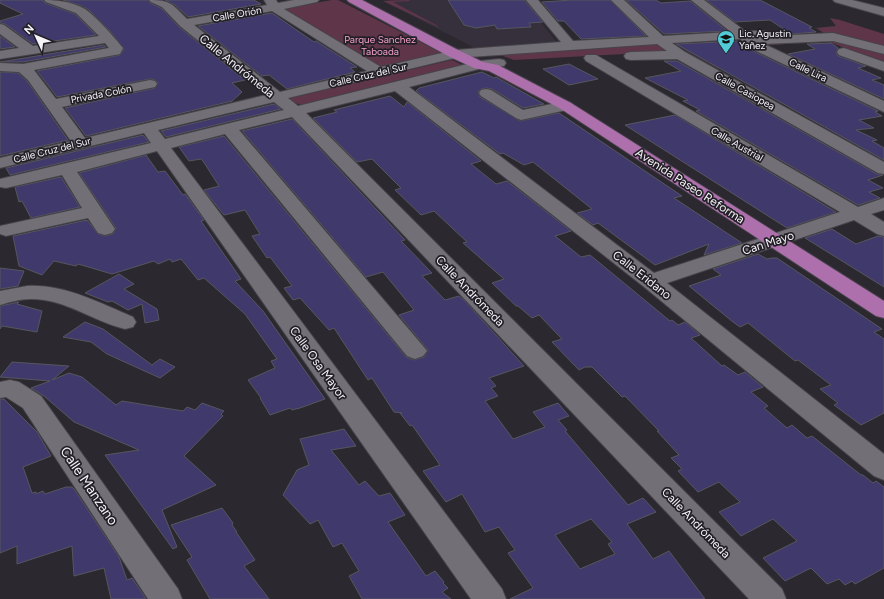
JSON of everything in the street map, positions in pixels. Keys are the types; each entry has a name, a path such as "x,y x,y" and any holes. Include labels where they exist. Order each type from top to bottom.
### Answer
{"main road":[{"name":"Avenida Paseo Reforma","path":"353,0 455,54 489,65 566,106 884,311"},
{"name":"Avenida Paseo Reforma","path":"375,0 473,52 489,65"}],"street":[{"path":"28,72 109,53 115,51 116,48 110,39 80,11 50,0"},
{"name":"Calle Orión","path":"184,23 272,4 313,0"},
{"path":"532,0 570,45"},
{"name":"Calle Casiopea","path":"617,0 660,40 680,55 884,169"},
{"name":"Calle Lira","path":"697,0 755,40 884,107"},
{"path":"839,0 876,4 884,12"},
{"name":"Calle Andrómeda","path":"165,2 184,23 295,112 770,599"},
{"path":"272,4 379,72"},
{"path":"0,28 30,50"},
{"path":"755,40 833,37 884,50"},
{"path":"0,55 110,39"},
{"name":"Calle Cruz del Sur","path":"6,183 67,169 154,136 276,97 455,54 660,40 755,40 824,44 884,67"},
{"name":"Calle Austrial","path":"680,55 584,58 884,230"},
{"name":"Calle Cruz del Sur","path":"0,163 82,143 229,129 398,86 489,65 554,60"},
{"path":"0,67 28,72 109,63"},
{"path":"28,72 82,143"},
{"name":"Privada Colón","path":"53,104 150,84"},
{"name":"Calle Eridano","path":"398,86 651,282 884,469"},
{"path":"486,93 521,115 566,106"},
{"path":"229,129 415,351"},
{"name":"Calle Osa Mayor","path":"154,136 490,599"},
{"path":"67,169 105,229"},
{"name":"Can Mayo","path":"651,282 884,204"},
{"path":"6,230 94,211"},
{"path":"0,298 30,292 52,295 80,302 125,322"},
{"name":"Calle Manzano","path":"0,390 10,388 32,402 166,599"}],"shaded area":[{"path":"524,0 557,43 475,48 383,1"},
{"name":"Lic. Agustin Yañez","path":"740,39 756,51 770,58 714,70 695,59 674,42"}],"green space":[{"name":"Parque Sanchez Taboada","path":"338,0 442,53 377,67 281,9"},
{"path":"383,1 410,1 393,2 438,27"},
{"path":"830,18 884,34 884,48 827,35 816,28 836,26"},
{"path":"824,38 884,51 884,64 832,43 824,42 768,45 763,42"},
{"path":"655,44 665,50 661,52 514,60 500,55"},
{"path":"452,60 462,65 303,105 294,103 288,98"}],"building":[{"path":"0,0 42,0 45,3 75,14 96,35 33,44 5,24 0,23 0,21 23,14 0,3"},
{"path":"63,0 148,0 150,3 161,8 179,27 245,80 232,83 242,92 232,101 86,136 65,108 155,88 158,83 155,80 150,79 57,97 37,71 120,55 124,49 111,32 89,10"},
{"path":"165,0 254,0 261,4 188,17 175,5"},
{"path":"448,0 524,0 543,22 529,23 531,27 497,29 495,25 476,28 464,25"},
{"path":"610,0 646,36 581,39 564,21 558,21 542,2"},
{"path":"626,0 656,0 661,3 690,1 727,31 664,34"},
{"path":"706,0 760,0 812,27 809,28 816,32 791,34 770,20 735,22"},
{"path":"272,13 314,42 316,41 357,67 350,68 355,72 287,89 269,75 262,76 198,26"},
{"path":"0,36 15,47 0,49"},
{"path":"740,41 755,52 878,111 875,112 882,116 859,120 874,128 856,130 877,140 872,141 884,148 884,160 676,44"},
{"path":"831,43 838,48 836,53 838,56 866,66 858,68 881,78 872,80 884,85 884,99 788,54 815,49 807,44"},
{"path":"104,45 106,47 23,62 0,62"},
{"path":"664,61 677,61 877,174 883,175 868,180 883,188 869,192 880,198 858,205 696,111 700,110 683,101 688,100 645,78 681,71"},
{"path":"569,64 598,79 569,85 543,69"},
{"path":"0,72 18,73 27,81 68,140 0,156"},
{"path":"482,72 494,78 496,77 544,104 523,108 492,89 486,88 481,89 478,92 480,97 520,121 559,113 682,196 674,198 742,243 704,255 709,244 655,265 598,223 593,225 577,213 592,209 533,162 524,165 503,153 500,154 416,91 419,88"},
{"path":"390,96 404,107 407,102 481,161 471,164 496,184 507,181 571,231 555,236 581,257 590,255 670,321 672,320 678,325 685,322 700,335 691,338 722,366 724,365 738,375 745,372 763,387 751,392 768,406 764,408 787,428 792,425 807,438 812,436 861,475 873,483 876,481 884,487 884,568 855,584 852,581 845,585 839,579 827,584 811,568 785,581 763,558 797,541 773,519 741,536 719,512 740,502 719,482 698,492 678,471 682,469 671,458 679,455 657,431 659,431 625,396 622,397 592,367 585,367 579,370 552,342 562,339 539,315 532,318 516,306 492,283 504,279 463,243 467,242 434,211 421,215 395,190 401,188 372,159 357,162 313,118 337,112 334,110"},
{"path":"274,104 281,109 166,137 161,131"},
{"path":"675,115 836,212 787,228 625,125"},
{"path":"292,119 405,240 401,241 432,273 422,276 445,300 459,296 464,300 524,366 489,378 496,386 491,388 498,396 485,401 513,439 545,427 533,412 558,403 569,416 558,420 567,430 565,431 628,505 643,498 656,512 627,524 653,559 669,551 705,599 510,599 533,588 508,553 515,550 499,527 485,532 462,494 446,502 423,471 440,465 412,425 410,426 400,413 402,413 394,412 372,378 368,380 334,328 329,330 300,298 293,300 284,288 292,286 270,257 267,258 252,236 260,234 245,210 224,215 204,190 219,186 203,161 201,159 189,161 179,147 224,136 406,357 414,360 424,357 428,350 399,315 414,310 383,272 366,277 242,131","holes":["591,519 612,542 608,544 615,554 580,569 555,535"]},
{"path":"143,135 149,142 10,175 6,168"},
{"path":"146,155 158,172 165,171 183,195 185,194 204,220 201,221 241,279 235,281 263,311 325,399 300,408 292,410 290,408 270,415 261,398 248,380 275,368 271,361 277,359 245,314 204,278 198,280 181,259 172,262 170,259 158,264 154,261 112,274 78,264 76,266 54,261 42,275 19,266 13,236 87,220 98,234 105,236 113,234 116,228 79,173"},
{"path":"61,177 80,207 31,218 22,201 19,202 15,187"},
{"path":"832,229 856,244 878,236 884,237 884,287 805,238"},
{"path":"758,254 767,259 777,258 882,329 874,332 884,339 884,413 861,425 834,405 838,403 820,389 831,385 798,360 795,361 748,323 740,327 689,286 721,275 713,269"},
{"path":"0,268 24,271 18,286 0,289"},
{"path":"119,274 134,284 124,289 157,309 159,320 145,323 142,304 128,310 112,301 108,302 85,293"},
{"path":"19,302 17,304 42,311 37,332 2,326 0,329 0,306"},
{"path":"85,322 103,329 152,365 160,359 175,367 160,378 107,354 91,342 63,337"},
{"path":"12,362 69,366 52,380 69,373 82,377 116,405 122,401 183,411 187,407 195,410 202,403 224,411 221,414 223,416 184,456 216,485 162,510 177,547 173,549 105,455 139,450 74,422 44,396 31,388 50,381 0,377"},
{"path":"0,399 4,399 37,432 51,456 23,467 32,493 36,492 36,494 43,491 45,494 66,487 72,487 119,557 127,580 132,578 146,599 111,599 104,568 74,576 72,546 17,564 17,546 0,553"},
{"path":"344,429 356,446 331,450 359,485 365,481 379,496 390,493 405,515 388,522 426,576 435,571 444,582 443,583 448,588 442,592 451,599 362,599 349,576 359,571 342,543 333,547 318,520 310,524 283,495 297,470 309,465 300,439"},
{"path":"222,508 233,523 232,525 236,532 255,560 244,566 269,599 210,599 187,560 192,557 171,525"}],"place":[{"name":"Lic. Agustin Yañez","path":"726,54"}]}
